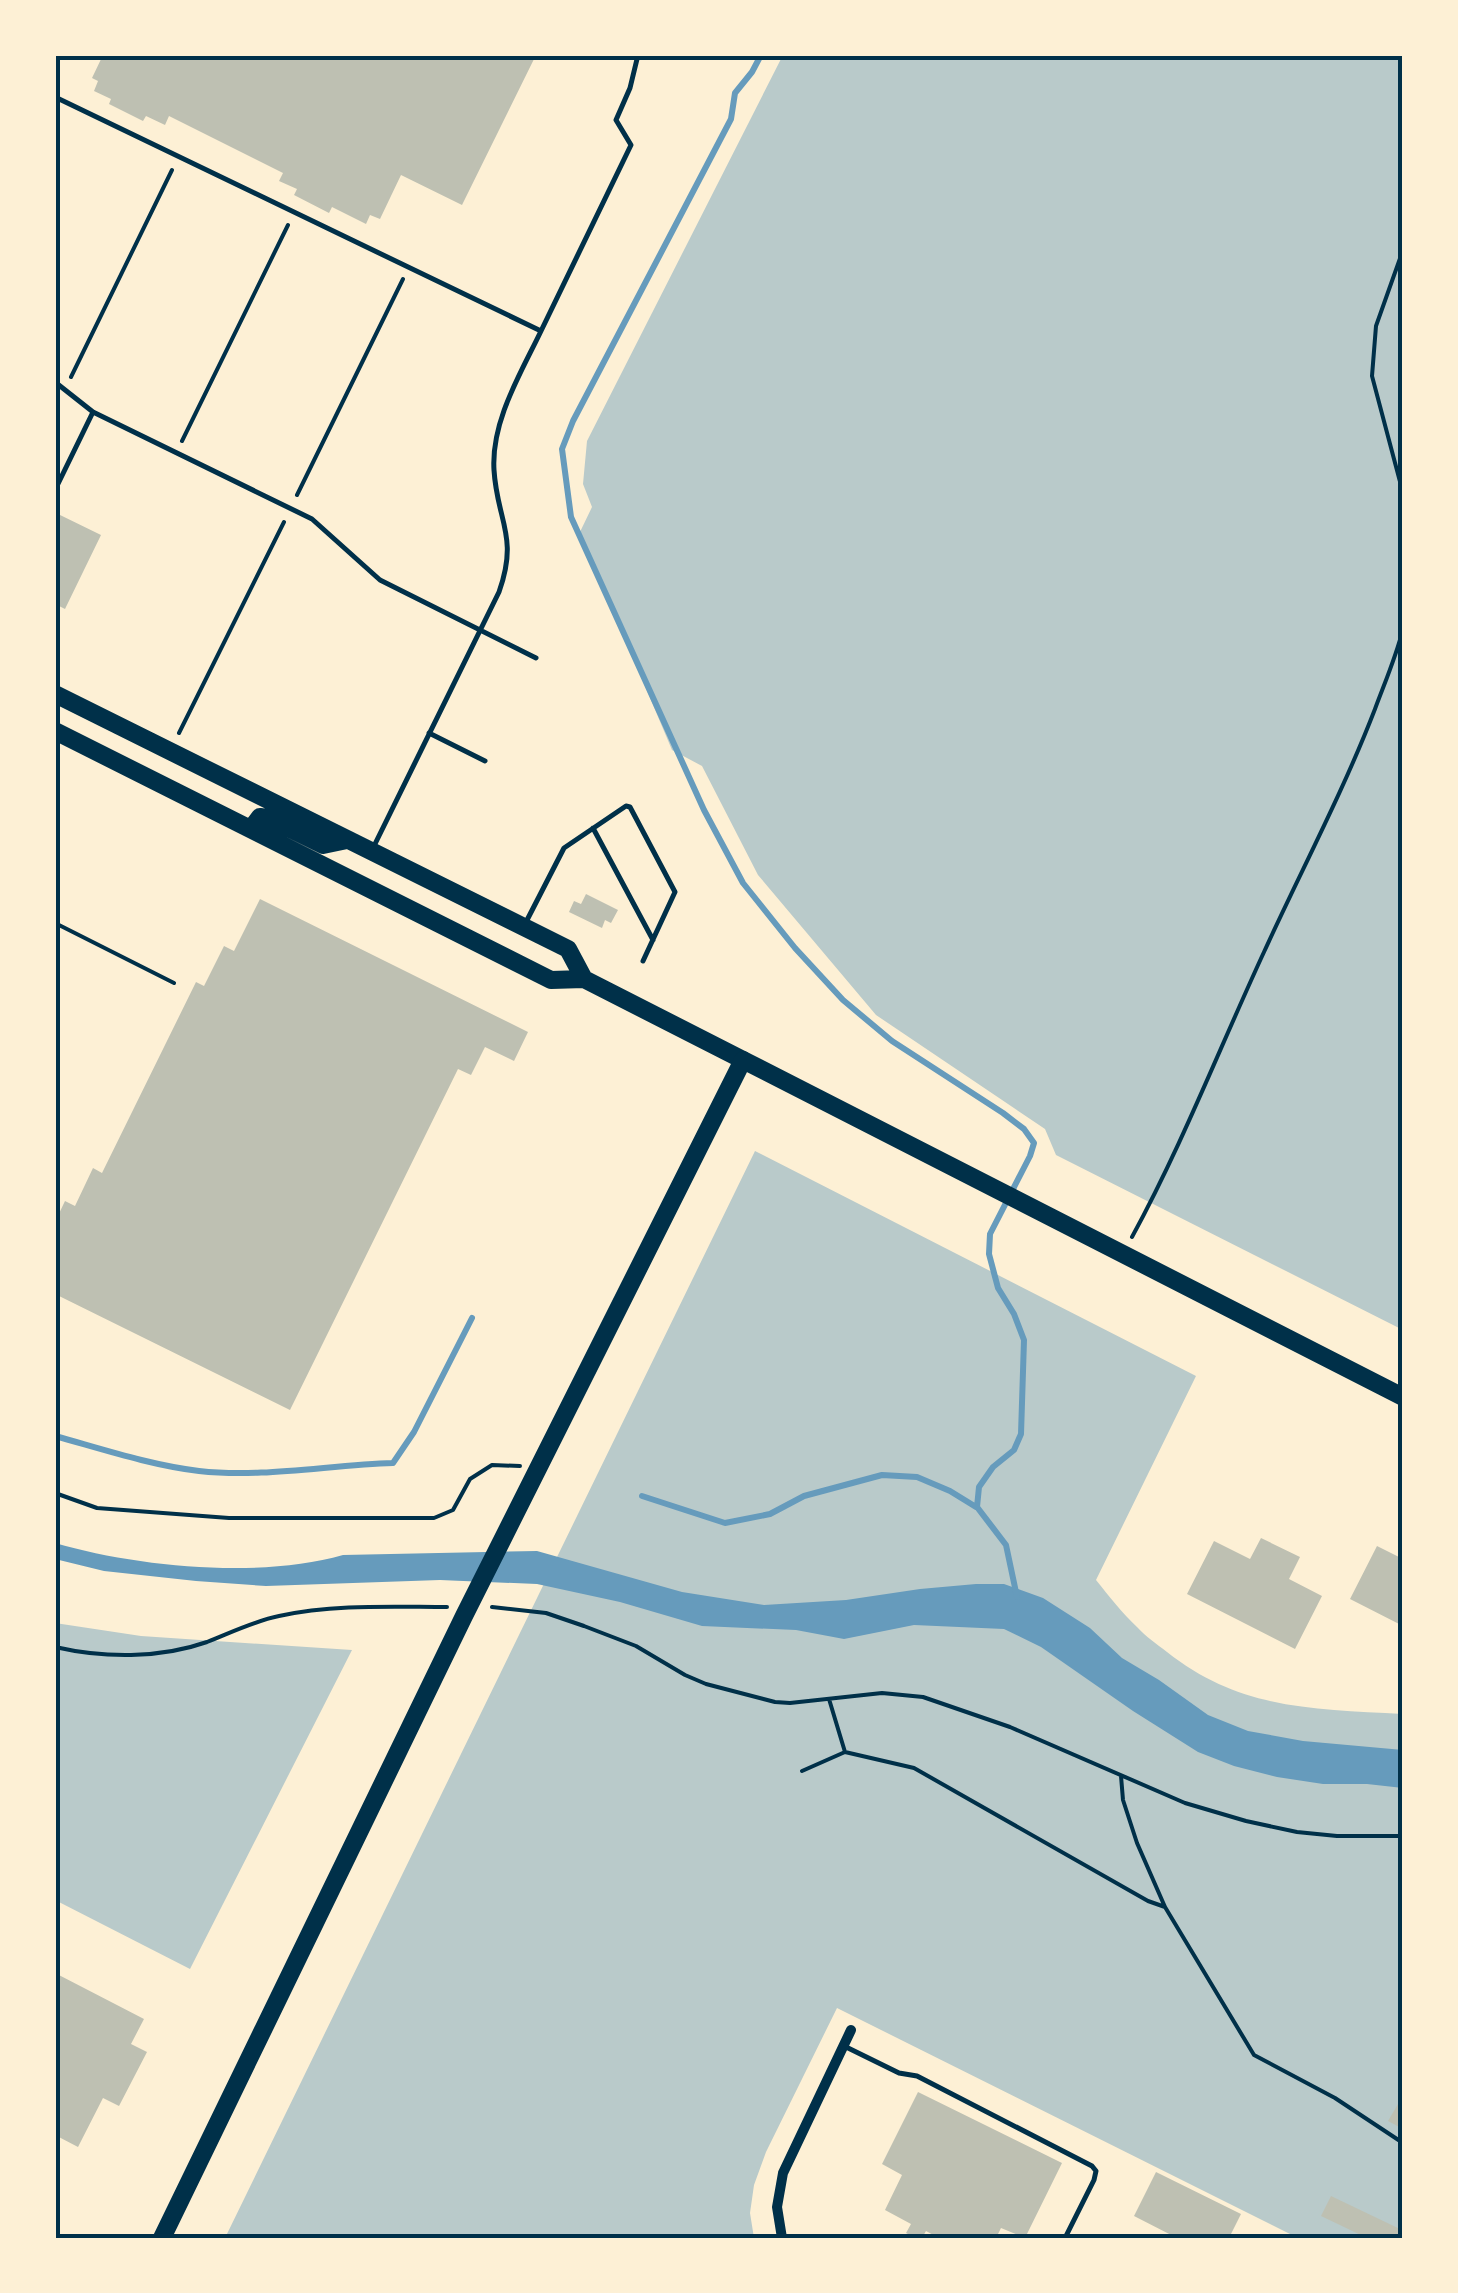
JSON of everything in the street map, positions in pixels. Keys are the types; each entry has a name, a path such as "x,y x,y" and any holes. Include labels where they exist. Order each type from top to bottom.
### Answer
{"main road":[{"path":"55,694 568,949 584,979"},
{"path":"55,731 551,980 584,979 1403,1397"},
{"path":"251,828 260,818 268,818 324,845 347,840"},
{"path":"162,2238 458,1612 504,1537 743,1060"}],"street":[{"path":"782,2238 777,2207 783,2173 852,2030"}],"lane":[{"path":"370,853 498,592 508,560 507,534 494,470 499,426 631,145 616,120 630,88 638,55"},
{"path":"55,97 541,330"},
{"path":"55,382 93,412 312,519 380,580 536,658"},
{"path":"55,490 93,412"},
{"path":"429,733 485,761"},
{"path":"524,926 564,848 630,807 674,888 674,896 643,961"},
{"path":"593,828 653,940"},
{"path":"844,2046 898,2074 917,2076 1092,2166 1096,2172 1094,2180 1064,2238"}],"path":[{"path":"65,390 179,156"},
{"path":"177,453 294,212"},
{"path":"1403,250 1376,326 1372,376 1403,492"},
{"path":"1123,1254 1164,1178 1265,950 1322,833 1362,742 1403,629"},
{"path":"55,923 174,983"},
{"path":"55,1492 97,1508 230,1518 434,1518 453,1510 470,1479 492,1465 540,1467"},
{"path":"492,1607 546,1613 636,1646 706,1684 775,1702 882,1693 923,1697 1010,1727 1185,1803 1246,1821 1337,1836 1403,1836"},
{"path":"55,1647 118,1655 158,1653 202,1644 277,1616 322,1610 458,1612"},
{"path":"829,1699 844,1752"},
{"path":"802,1771 844,1752 914,1768 1164,1907"},
{"path":"1120,1775 1123,1800 1164,1907 1254,2055 1336,2098 1403,2143"}],"shaded area":[{"path":"783,55 1403,55 1403,1330 1056,1155 1045,1129 876,1015 758,875 702,766 672,750 580,532 592,507 583,484 587,441"},
{"path":"755,1151 1196,1376 1096,1580 1148,1637 1194,1671 1222,1685 1279,1703 1403,1714 1403,2238 1298,2238 837,2008 766,2152 754,2185 750,2213 754,2238 225,2238"},
{"path":"55,1623 141,1636 352,1650 190,1969 55,1900"}],"water":[{"path":"55,1543 160,1564 237,1568 275,1567 343,1555 537,1551 682,1592 764,1605 1004,1584 1043,1598 1090,1628 1122,1658 1208,1715 1248,1731 1303,1741 1403,1750 1403,1788 1277,1777 1198,1752 1041,1647 1004,1629 914,1625 844,1639 796,1630 702,1626 620,1602 537,1584 440,1580 266,1586 196,1581 104,1571 55,1559"}],"building":[{"path":"103,55 536,55 462,205 401,175 380,219 370,215 366,224 332,207 329,213 294,195 297,189 279,181 283,173 169,116 165,125 146,116 143,121 109,104 111,99 94,91 98,81 92,78"},
{"path":"58,514 101,535 65,609 55,604"},
{"path":"586,894 618,910 611,923 605,920 602,928 569,912 574,901 581,904"},
{"path":"260,899 528,1032 514,1061 485,1047 471,1075 458,1069 290,1410 55,1294 55,1222 65,1201 75,1206 93,1168 102,1173 196,982 204,986 224,946 234,951"},
{"path":"1261,1538 1300,1557 1289,1579 1322,1596 1295,1649 1187,1594 1214,1541 1250,1559"},
{"path":"1377,1546 1403,1559 1403,1626 1350,1599"},
{"path":"55,1973 144,2019 131,2044 147,2052 119,2106 103,2098 78,2147 55,2135"},
{"path":"918,2092 1062,2163 1025,2238 1001,2228 996,2238 939,2238 926,2231 922,2238 916,2238 906,2233 911,2224 885,2210 902,2175 882,2164"},
{"path":"1398,2104 1403,2106 1403,2129 1388,2121"},
{"path":"1156,2172 1241,2214 1229,2238 1177,2238 1134,2216"},
{"path":"1331,2196 1402,2230 1398,2238 1367,2238 1321,2216"}],"waterway":[{"path":"761,55 735,93 731,119 573,421 562,449 571,517 704,810 743,883 843,1000 892,1041 1003,1113 1024,1129 1034,1143 990,1234 989,1254 998,1288 1024,1340 1021,1434 1014,1450 993,1467 979,1487 977,1507 1006,1545 1017,1597"},
{"path":"55,1436 144,1461 223,1473 393,1463 414,1432 472,1318"},
{"path":"642,1496 725,1523 770,1514 804,1496 882,1475 917,1477 976,1507"}]}
